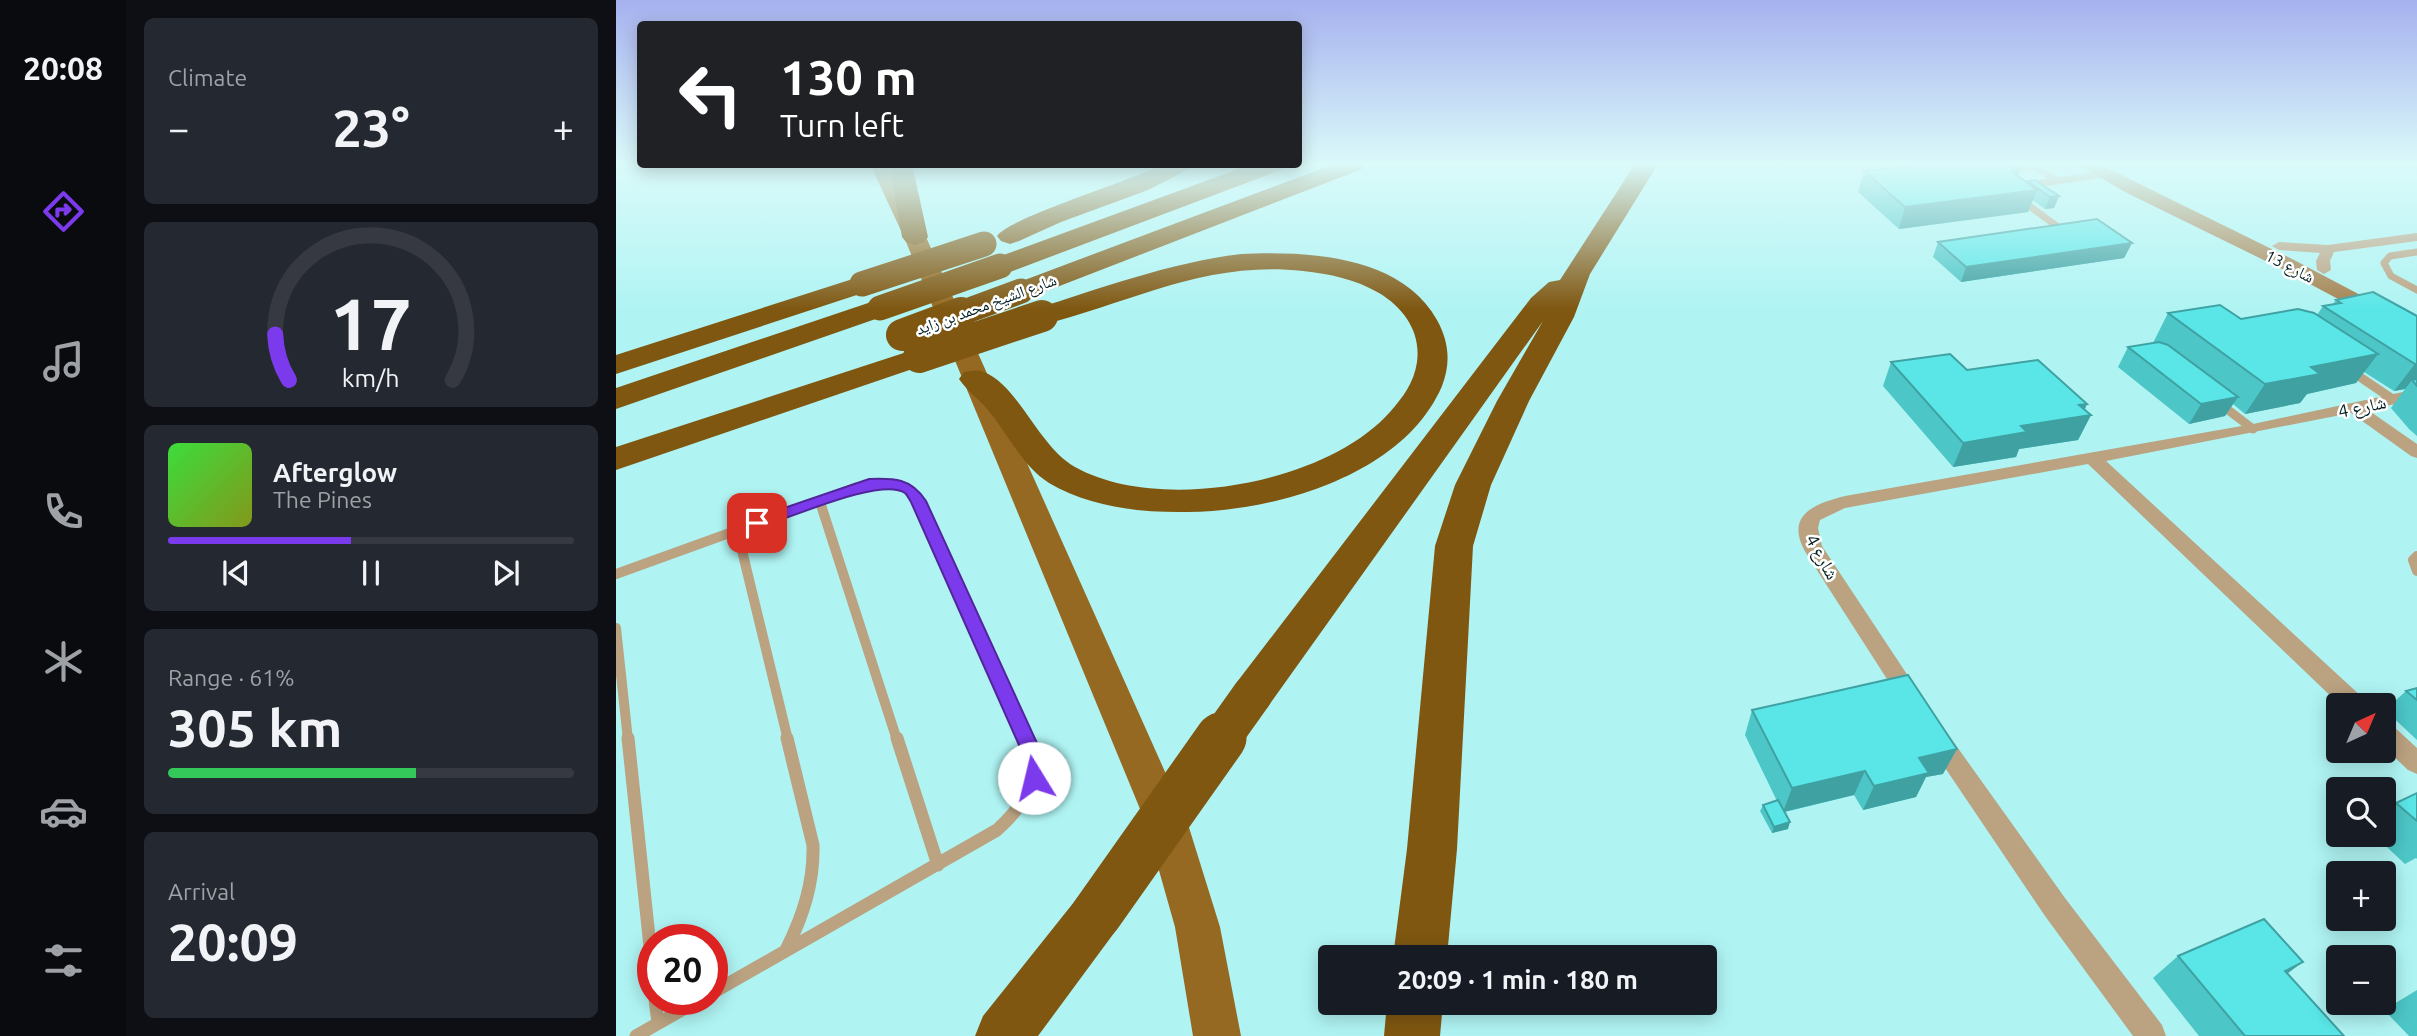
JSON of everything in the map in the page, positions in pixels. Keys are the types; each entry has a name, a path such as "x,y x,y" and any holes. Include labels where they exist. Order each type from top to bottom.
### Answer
{"highway":[{"path":"910,212 915,237"},
{"path":"616,365 862,284 992,255 1010,236 1064,212"},
{"path":"1010,236 1077,212"},
{"name":"شارع الشيخ محمد بن زايد","path":"616,399 880,308 992,255 1125,212"},
{"name":"شارع الشيخ محمد بن زايد","path":"616,440 910,346 1021,291 1227,212"},
{"path":"1421,945 1432,849 1454,546 1473,485 1513,401 1560,317 1576,274 1615,212"},
{"path":"616,459 910,346 1042,316 1165,277 1215,265 1265,261 1313,263 1356,273 1405,298 1427,325 1432,342 1433,361 1428,380 1418,400 1402,420 1381,439 1353,457 1292,484 1248,495 1192,502 1127,498 1073,481 1052,469 1036,455 1005,406 992,391 975,379"},
{"path":"1003,1036 1096,915 1252,695 1541,304 1576,274"},
{"path":"1412,1036 1414,1015"}],"main road":[{"path":"903,212 1166,821 1188,887 1211,988 1217,1036"}],"street":[{"name":"شارع 13","path":"2189,212 2417,334"},
{"name":"شارع 13","path":"2204,212 2279,246 2417,319"},
{"path":"2279,246 2328,249 2417,237"},
{"path":"2325,270 2323,261 2328,249"},
{"name":"شارع 4","path":"2151,1036 1983,806 1813,548 1806,533 1808,521 1817,512 1830,506 2253,429 2417,394"},
{"path":"2356,409 2417,453"},
{"path":"2093,459 2343,693"},
{"path":"2396,743 2417,763"}],"lane":[{"path":"2037,235 2056,232 2058,227 2041,212"},
{"path":"2417,252 2390,256 2384,263 2391,276 2417,290"},
{"path":"2341,364 2394,400"},
{"path":"2212,397 2253,429"},
{"path":"616,574 856,488 881,483 902,486 915,494 1032,754 1034,778 1026,797 1012,817 985,839 728,984"},
{"path":"819,500 938,865"},
{"path":"737,530 813,845 812,883 807,904 786,951"},
{"path":"2417,556 2413,560 2417,571"},
{"path":"616,628 648,924"},
{"path":"657,1015 658,1023"},
{"path":"635,1036 672,1015"}],"building":[{"path":"2097,219 2132,243 1966,267 1938,242"},
{"path":"2373,292 2417,316 2417,364 2323,306 2341,303 2336,300"},
{"path":"2220,305 2241,319 2298,309 2314,313 2378,354 2311,367 2320,374 2265,384 2168,313"},
{"path":"2159,342 2168,345 2238,397 2201,404 2128,347"},
{"path":"1950,354 1967,370 2038,360 2087,404 2079,405 2091,415 2021,426 2027,432 1963,443 1891,362"},
{"path":"1908,675 1957,749 1919,758 1929,773 1874,786 1865,771 1792,788 1752,710"},
{"path":"2417,688 2417,700 2406,691"},
{"path":"2417,793 2417,821 2396,803"},
{"path":"1778,800 1790,822 1774,827 1763,805"},
{"path":"2264,919 2303,962 2285,971 2344,1036 2245,1036 2178,956"}],"route":[{"path":"757,523 844,491 869,485 892,484 910,489 915,494 1032,754 1034,778"}]}
